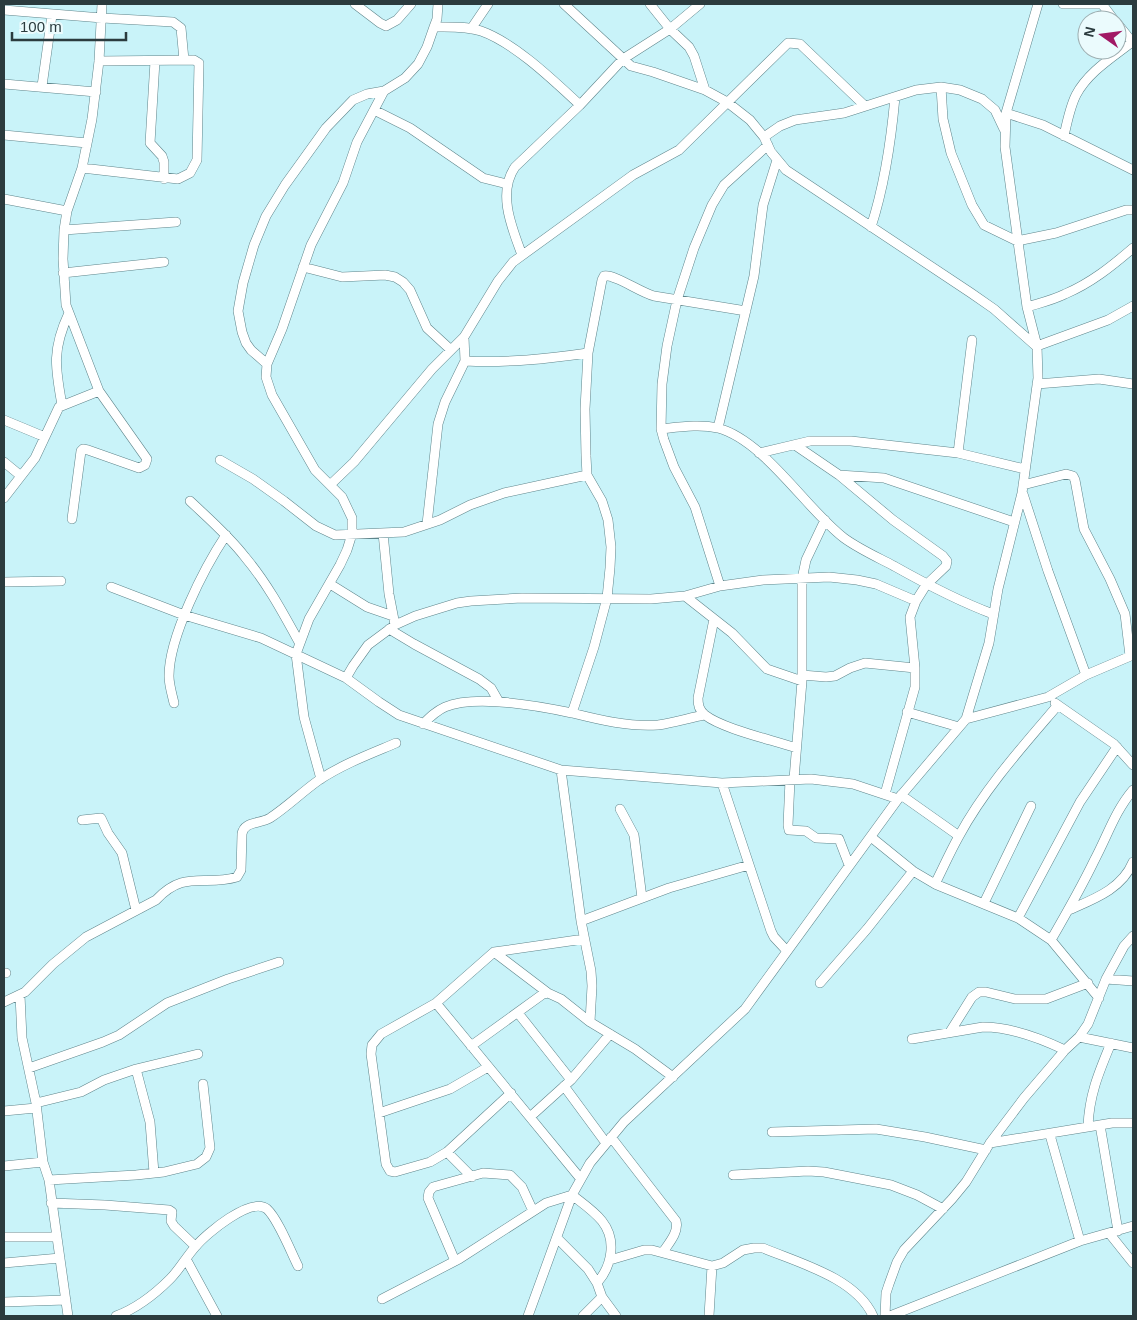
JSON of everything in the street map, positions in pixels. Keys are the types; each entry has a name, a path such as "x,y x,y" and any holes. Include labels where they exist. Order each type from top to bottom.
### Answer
{"street":[{"path":"72,519 81,452 83,450 88,450 139,468 145,465 147,459 100,390 66,305 63,273 64,230 82,168 96,92 102,4"},
{"path":"355,4 386,26 397,20 411,4"},
{"path":"267,364 246,343 238,311 243,283 254,245 266,216 326,128 353,100 367,94 384,91 405,78 418,64 427,47 437,19 438,4"},
{"path":"470,29 488,4"},
{"path":"564,4 631,66 705,90 727,102 750,120 786,170 971,293 1000,314 1037,346"},
{"path":"650,4 670,29 689,47 694,56 705,90"},
{"path":"522,255 511,225 506,200 507,184 515,167 580,105 623,59 670,29 700,4"},
{"path":"528,1316 572,1195 590,1163 624,1122 745,1009 899,797 966,719 989,643 998,589 1022,489 1037,384 1037,346 1027,307 1004,130 1006,112 1038,4"},
{"path":"1063,4 1102,4"},
{"path":"4,10 52,15 173,22 181,28 184,60"},
{"path":"42,86 52,15"},
{"path":"434,27 481,31 518,52 580,105"},
{"path":"330,485 354,462 432,370 464,338 498,281 513,262 633,175 679,150 782,47 793,42 800,44 865,106"},
{"path":"1064,136 1071,107 1080,88 1094,73 1133,42"},
{"path":"82,168 164,179 178,179 190,173 197,160 199,63 194,60 99,61"},
{"path":"155,61 150,143 162,156 164,179"},
{"path":"4,84 96,92"},
{"path":"720,586 695,507 674,467 661,429 662,384 667,346 677,300 694,248 715,200 724,185 780,126 795,120 844,112 916,90 941,87 960,90 982,98 995,110 1004,130"},
{"path":"941,87 945,132 951,153 972,205 984,225 1018,241 1088,223 1126,210 1133,210"},
{"path":"321,779 304,717 296,654 309,619 330,584 347,550 352,534 352,518 342,498 315,470 272,395 266,377 267,364 282,329 311,245 343,183 357,142 384,91"},
{"path":"871,227 880,201 886,174 895,97"},
{"path":"374,110 410,128 483,178 507,184"},
{"path":"1006,112 1044,126 1133,170"},
{"path":"4,135 87,143"},
{"path":"718,428 754,276 763,205 777,160"},
{"path":"4,199 68,211"},
{"path":"64,230 176,222"},
{"path":"1027,307 1065,295 1088,283 1133,248"},
{"path":"63,273 164,262"},
{"path":"303,268 342,277 385,275 395,277 410,290 427,328 451,350"},
{"path":"572,713 594,647 607,598 611,547 608,520 602,501 587,475 585,409 588,352 602,280 607,275 620,279 646,294 746,311"},
{"path":"1037,346 1108,320 1133,306"},
{"path":"62,405 56,354 60,334 69,313"},
{"path":"427,524 438,424 445,402 465,361 464,338"},
{"path":"958,453 972,340"},
{"path":"465,361 536,360 588,352"},
{"path":"1037,384 1099,378 1133,384"},
{"path":"4,498 35,458 55,414 62,405 100,390"},
{"path":"4,420 45,437"},
{"path":"661,429 695,426 718,428 741,439 777,469 825,520 850,542 926,585 969,605 994,614"},
{"path":"759,453 810,442 851,441 958,453 1025,469"},
{"path":"795,445 839,474 947,561 946,566 926,585 916,601 910,617 915,687 906,712 885,794"},
{"path":"220,460 284,500 316,526 335,535 404,532 504,493 587,475"},
{"path":"4,462 22,476"},
{"path":"839,474 884,478 1014,522"},
{"path":"966,719 1048,698 1086,675 1132,656 1125,614 1110,579 1084,529 1073,476 1066,474 1022,489"},
{"path":"1022,489 1048,571 1086,675"},
{"path":"190,501 246,557 300,642"},
{"path":"825,520 806,560 802,579 802,678 788,824 790,830 806,831 816,838 839,839 849,866"},
{"path":"383,533 392,623"},
{"path":"174,703 169,676 175,642 184,615 226,536"},
{"path":"346,678 362,652 392,623 457,603 471,601 522,598 651,598 685,596 720,586 763,580 829,577 876,584 916,601"},
{"path":"4,582 61,581"},
{"path":"330,584 392,623 414,644 479,679 491,688 499,702"},
{"path":"111,586 184,615 242,631 296,654 346,678 388,709 423,724 561,770 722,783 792,779 845,782 899,797 959,836"},
{"path":"685,596 732,632 767,669 802,678 834,676 865,663 915,668"},
{"path":"714,618 698,698 698,707 704,714 722,724 796,748"},
{"path":"1048,698 1117,748 1133,765"},
{"path":"423,724 435,713 446,707 467,702 499,702 572,713 608,722 648,725 704,714"},
{"path":"935,884 959,836 987,792 1058,705"},
{"path":"906,712 959,727"},
{"path":"4,1002 25,992 53,964 86,937 156,900 177,883 236,877 241,870 243,829 246,826 266,820 321,779 396,743"},
{"path":"1018,918 1080,802 1117,748"},
{"path":"561,770 581,922 591,971 590,1022"},
{"path":"722,783 771,931 787,951"},
{"path":"1051,940 1094,862 1117,812 1133,790"},
{"path":"984,903 1031,806"},
{"path":"620,809 634,834 642,898"},
{"path":"82,820 101,818 108,833 120,847 125,860 136,910"},
{"path":"871,837 913,871 935,884 1018,918 1051,940 1099,998"},
{"path":"1069,910 1106,893 1117,885 1127,874 1133,862"},
{"path":"581,922 669,888 749,865"},
{"path":"820,983 867,929 913,871"},
{"path":"885,1316 886,1293 897,1262 904,1250 966,1182 988,1147 1024,1098 1065,1050 1079,1037 1088,1024 1106,979 1124,946 1133,936"},
{"path":"511,1093 447,1152 430,1162 416,1167 395,1172 390,1171 386,1164 370,1054 372,1045 381,1034 436,1003 494,952 584,939"},
{"path":"494,952 548,993 560,999 590,1022 635,1049 673,1077"},
{"path":"28,1068 103,1042 167,1003 228,979 280,962"},
{"path":"1106,979 1133,981"},
{"path":"950,1032 972,997 979,992 1014,999 1039,1000 1088,983"},
{"path":"471,1046 548,993"},
{"path":"20,995 22,1038 36,1106 43,1162 49,1180 68,1316"},
{"path":"436,1003 580,1178"},
{"path":"518,1013 608,1140 676,1221 676,1231 663,1252"},
{"path":"912,1039 983,1027 1001,1028 1037,1037 1065,1050"},
{"path":"530,1117 568,1083 610,1034"},
{"path":"1079,1037 1133,1048"},
{"path":"1088,1127 1093,1089 1112,1043"},
{"path":"4,1111 36,1106 81,1092 104,1080 136,1069 198,1054"},
{"path":"380,1113 450,1089 488,1067"},
{"path":"136,1069 150,1122 154,1173"},
{"path":"49,1180 154,1173 197,1164 206,1157 210,1148 203,1084"},
{"path":"772,1132 876,1129 988,1147 1112,1123 1133,1124"},
{"path":"1100,1126 1113,1232 1133,1263"},
{"path":"1050,1135 1080,1242"},
{"path":"447,1152 472,1176"},
{"path":"4,1166 43,1162"},
{"path":"733,1175 808,1171 824,1172 891,1184 917,1194 942,1209"},
{"path":"455,1261 428,1198 429,1192 433,1187 483,1173 510,1175 522,1187 532,1211"},
{"path":"382,1298 455,1261 546,1203 572,1195"},
{"path":"572,1195 603,1222 610,1242 610,1260 605,1274 597,1283"},
{"path":"52,1203 105,1204 169,1210 172,1212 174,1226 195,1246"},
{"path":"116,1316 136,1305 165,1284 195,1246 208,1234 239,1212 249,1208 260,1206 266,1208 298,1266"},
{"path":"890,1316 906,1314 1080,1242 1133,1226"},
{"path":"4,1237 57,1237"},
{"path":"557,1238 579,1258 597,1283 602,1297 616,1316"},
{"path":"610,1260 644,1250 663,1252 712,1266 723,1264 744,1250 763,1248 842,1282 863,1299 873,1316"},
{"path":"4,1263 60,1258"},
{"path":"186,1259 217,1316"},
{"path":"711,1315 712,1266"},
{"path":"583,1316 602,1297"},
{"path":"4,1302 66,1300"}]}
